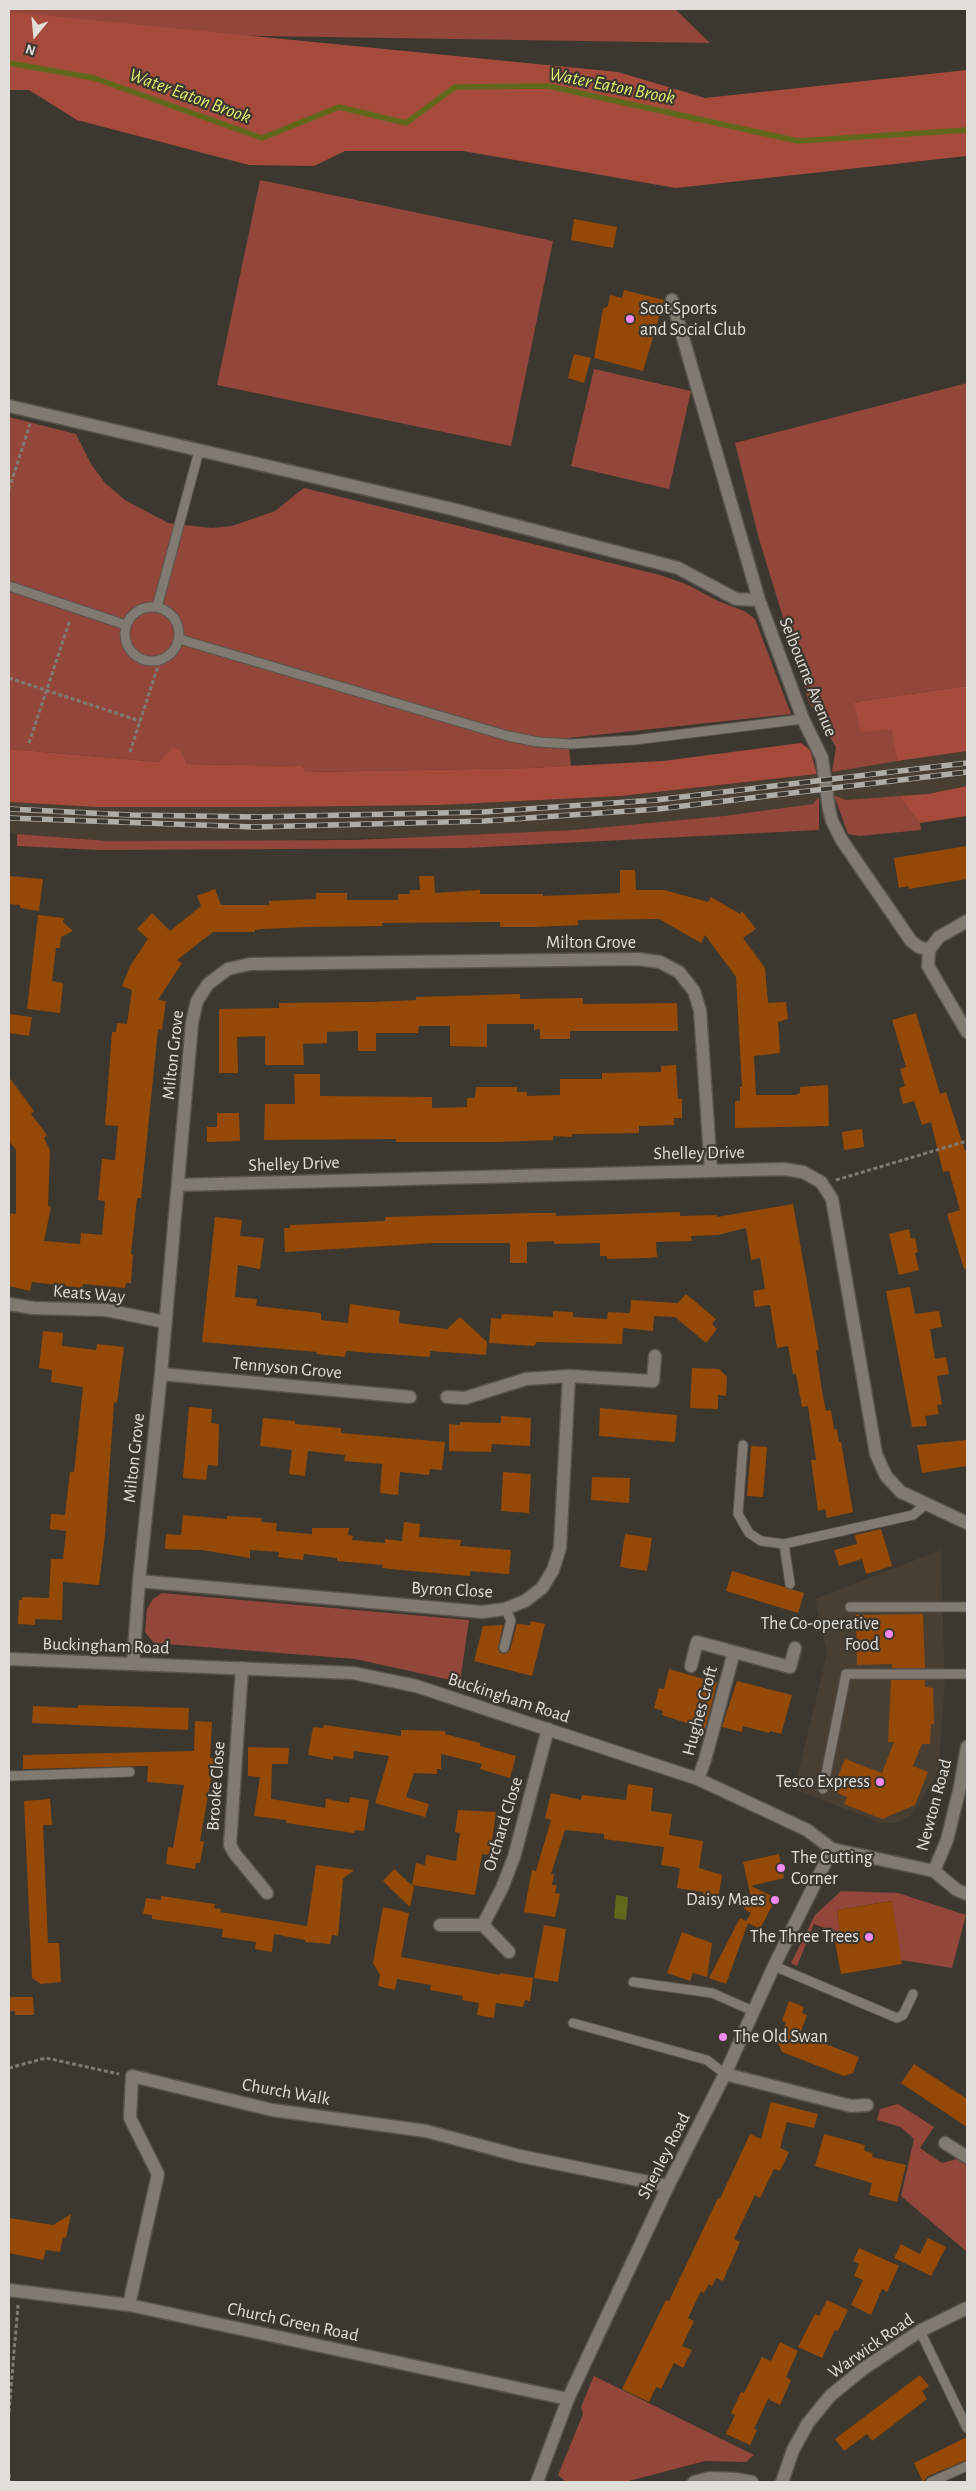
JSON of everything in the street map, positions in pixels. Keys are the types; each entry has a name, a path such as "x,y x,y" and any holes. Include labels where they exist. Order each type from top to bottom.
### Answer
{"street":[{"name":"Selbourne Avenue","path":"672,300 759,600 803,719 819,749 829,809 841,839 911,940 919,947 929,950"},
{"path":"9,406 452,509 678,568 736,599 759,600"},
{"path":"967,921 939,936 929,950 928,966 967,1032"},
{"name":"Milton Grove","path":"133,1664 139,1581 192,1023 197,1001 208,984 228,969 250,964 638,959 660,962 679,972 694,990 700,1010 711,1170"},
{"name":"Shelley Drive","path":"178,1185 784,1169 803,1172 821,1182"},
{"path":"821,1182 832,1199 876,1454 886,1476 901,1492 967,1524"},
{"name":"Keats Way","path":"9,1304 106,1310 165,1322"},
{"path":"447,1397 465,1398 526,1379 568,1376 653,1381 655,1356"},
{"name":"Tennyson Grove","path":"160,1374 410,1397"},
{"name":"Byron Close","path":"139,1581 482,1612 505,1610 525,1601 542,1588 553,1570 560,1548 568,1376"},
{"name":"Hughes Croft","path":"691,1666 697,1642 790,1667 795,1648"},
{"name":"Hughes Croft","path":"698,1779 706,1760 734,1652"},
{"name":"Buckingham Road","path":"9,1659 242,1668 362,1675 416,1686 698,1779 807,1830 832,1849 934,1871 957,1890 967,1894"},
{"name":"Brooke Close","path":"242,1668 230,1844 234,1854 266,1893"},
{"name":"Orchard Close","path":"483,1925 502,1888 514,1857 548,1729"},
{"name":"Newton Road","path":"934,1871 947,1840 967,1747"},
{"name":"Shenley Road","path":"536,2482 568,2399 668,2186 725,2074 774,1966 832,1849"},
{"path":"440,1925 483,1925 509,1952"},
{"path":"725,2074 850,2106 867,2105"},
{"path":"129,2305 158,2174 130,2118 132,2076"},
{"name":"Church Walk","path":"132,2076 272,2110 426,2131 520,2156 668,2186"},
{"path":"946,2143 967,2157"},
{"name":"Church Green Road","path":"14,2291 129,2305 568,2399"},
{"name":"Warwick Road","path":"782,2482 793,2450 808,2423 830,2396 863,2369 920,2331 967,2308"},
{"path":"694,2482 710,2478 752,2482"}],"lane":[{"path":"157,607 199,451"},
{"path":"9,586 126,625"},
{"path":"157,607 165,610 177,622 179,639 172,652 160,660 151,661 135,656 126,641 126,625 130,618 142,608 157,607"},
{"path":"179,639 508,736 538,742 571,744 634,740 803,719"},
{"path":"743,1445 738,1514 749,1534 761,1541 784,1544 913,1515 926,1505"},
{"path":"784,1544 790,1584"},
{"path":"850,1607 967,1607"},
{"path":"504,1648 511,1620 505,1610"},
{"path":"823,1789 846,1674 967,1674"},
{"path":"9,1776 130,1772"},
{"path":"774,1966 897,2018 903,2015 913,1994"},
{"path":"633,1982 712,1993 753,2011"},
{"path":"573,2023 707,2060 725,2074"},
{"path":"920,2331 967,2428"},
{"path":"931,2482 967,2466"}],"path":[{"path":"9,489 34,412"},
{"path":"29,743 74,607"},
{"path":"130,752 160,660"},
{"path":"9,678 140,722"},
{"path":"821,1182 842,1179 967,1141"},
{"path":"9,2068 46,2058 132,2076"},
{"path":"9,2412 14,2291"},
{"path":"9,2474 10,2482"}],"shaded area":[{"path":"9,9 675,9 710,43 9,32"},
{"path":"9,12 618,72 705,98 967,70 967,156 676,188 463,151 345,151 314,166 249,165 77,120 29,90 9,90"},
{"path":"260,180 553,241 511,446 217,385"},
{"path":"594,369 691,391 669,489 571,466"},
{"path":"967,383 967,686 854,702 893,729 897,761 832,772 836,747 809,702 759,539 735,443"},
{"path":"9,417 76,434 91,464 105,483 125,500 168,523 211,528 232,526 275,511 304,488 660,575 686,584 718,601 744,611 755,619 791,714 568,738 571,766 530,768 306,772 302,766 187,764 181,751 159,762 9,749"},
{"path":"967,686 967,751 897,761 892,729 861,732 854,702"},
{"path":"801,743 810,750 817,774 621,796 439,805 264,807 97,807 9,802 9,749 159,762 173,747 181,751 187,764 302,766 306,772 530,768 663,761"},
{"path":"967,751 967,786 928,794 846,800 834,795 832,772 852,767"},
{"path":"817,774 819,797 814,804 724,816 575,830 426,837 108,841 9,833 9,802 97,807 440,805 621,796"},
{"path":"967,786 967,816 920,823 899,796 928,794"},
{"path":"834,795 846,800 899,796 920,823 921,830 859,836 848,834"},
{"path":"819,797 819,830 466,848 99,850 17,846 17,834 108,841 354,840 575,830 724,816 813,804"},
{"path":"941,1550 945,1684 938,1773 908,1818 895,1823 881,1823 794,1789 827,1654 815,1599"},
{"path":"162,1593 469,1620 460,1682 355,1659 154,1643 145,1632 147,1609 153,1599"},
{"path":"841,1891 898,1893 966,1915 952,1968 901,1960 891,1901 837,1910 840,1934 814,1924 797,1966 791,1963 815,1915"},
{"path":"616,1895 628,1897 626,1920 614,1918"},
{"path":"898,2104 934,2127 920,2148 942,2163 957,2159 967,2166 967,2252 901,2196 914,2139 901,2127 877,2120 880,2109"},
{"path":"594,2376 754,2455 746,2462 705,2461 625,2482 566,2482 558,2475 583,2414 581,2407"}],"building":[{"path":"574,219 617,227 613,248 571,240"},
{"name":"Scot Sports and Social Club","path":"624,290 664,300 643,371 594,358 603,309 608,306 610,295 622,298"},
{"path":"574,354 591,358 584,383 568,378"},
{"path":"967,846 967,879 909,889 908,886 899,888 894,858"},
{"path":"620,870 635,870 636,890 664,890 708,902 711,897 740,914 742,911 756,929 743,938 765,968 768,1003 786,1002 788,1019 778,1022 780,1053 754,1056 756,1095 795,1095 800,1093 800,1087 828,1085 829,1126 735,1128 735,1101 740,1101 740,1087 742,1087 736,977 705,935 701,943 659,919 578,920 578,925 536,927 500,927 500,922 382,923 383,926 308,927 263,929 255,930 255,932 213,932 177,960 182,963 158,1000 166,1001 162,1030 158,1029 141,1198 137,1198 131,1254 133,1255 131,1283 126,1283 125,1288 83,1284 83,1288 32,1282 30,1291 9,1286 9,1223 11,1213 16,1214 16,1150 9,1141 9,1077 34,1111 31,1114 47,1135 44,1138 50,1150 48,1206 51,1207 44,1241 80,1244 81,1233 102,1235 105,1201 98,1200 102,1159 115,1160 118,1126 105,1125 112,1032 116,1032 117,1023 127,1024 132,990 122,986 130,966 148,939 137,929 152,913 170,931 201,906 197,896 215,889 221,905 269,905 269,901 316,899 316,893 347,893 347,900 398,900 398,894 410,894 410,890 420,890 419,876 434,876 435,893 480,890 480,894 543,894 543,896 620,893"},
{"path":"9,876 43,879 39,911 20,908 20,905 9,904"},
{"path":"38,915 64,918 63,922 73,931 61,937 60,948 56,948 52,981 63,983 60,1013 27,1009"},
{"path":"520,994 520,999 583,998 583,1004 677,1003 678,1031 570,1031 570,1039 540,1039 540,1029 534,1030 534,1024 487,1024 487,1047 450,1046 450,1026 419,1026 418,1033 376,1033 376,1051 358,1051 358,1031 327,1032 327,1043 303,1044 304,1065 265,1065 265,1036 237,1037 238,1073 219,1073 219,1009 279,1008 279,1003 373,1002 416,1000 416,997"},
{"path":"916,1013 940,1094 946,1092 965,1151 967,1150 967,1268 964,1269 947,1214 960,1210 949,1171 943,1172 931,1122 922,1125 914,1101 903,1104 899,1088 905,1086 900,1069 906,1067 892,1020"},
{"path":"9,1014 32,1017 29,1036 9,1033"},
{"path":"676,1065 678,1099 682,1099 682,1118 674,1118 674,1125 639,1126 639,1133 572,1134 572,1137 553,1136 553,1140 496,1142 396,1142 396,1139 264,1140 265,1104 295,1104 294,1074 320,1074 320,1096 432,1097 432,1108 467,1107 467,1098 475,1098 476,1087 517,1087 517,1092 527,1092 527,1096 560,1095 560,1079 602,1079 602,1073 661,1072 661,1066"},
{"path":"217,1113 239,1113 240,1141 207,1142 207,1127 217,1127"},
{"path":"862,1129 864,1147 844,1150 842,1132"},
{"path":"793,1204 819,1350 816,1350 822,1391 826,1411 831,1410 834,1429 837,1429 839,1442 841,1442 853,1512 827,1518 825,1509 818,1511 811,1460 816,1460 808,1406 802,1407 796,1374 793,1374 788,1346 777,1348 770,1305 755,1307 753,1291 765,1289 760,1258 751,1260 746,1228 718,1235 691,1236 692,1241 656,1242 657,1257 647,1258 607,1259 607,1256 600,1256 600,1243 554,1244 554,1241 527,1242 527,1263 510,1263 510,1243 434,1243 285,1252 284,1228 290,1228 290,1225 385,1221 385,1217 532,1213 556,1213 556,1216 680,1212 680,1216 717,1215 717,1217"},
{"path":"215,1217 242,1220 240,1236 264,1238 260,1269 238,1265 235,1297 257,1299 256,1306 321,1313 321,1320 348,1323 350,1304 400,1311 399,1323 447,1329 460,1317 487,1342 486,1355 430,1351 430,1357 346,1351 345,1357 316,1354 317,1352 202,1342"},
{"path":"909,1229 911,1239 915,1238 918,1252 915,1253 919,1270 899,1275 889,1234"},
{"path":"910,1287 915,1314 939,1311 942,1327 930,1329 935,1359 946,1357 949,1374 937,1376 942,1404 937,1405 939,1414 925,1416 927,1426 912,1427 886,1291"},
{"path":"686,1294 716,1319 712,1324 717,1329 706,1343 675,1317 654,1316 653,1331 623,1328 622,1344 536,1342 535,1346 489,1343 491,1318 501,1319 502,1314 553,1317 553,1311 573,1312 573,1317 607,1319 608,1312 630,1313 631,1300 678,1303"},
{"path":"43,1331 63,1333 62,1346 96,1350 97,1344 124,1347 117,1403 114,1402 105,1535 99,1585 63,1582 62,1620 35,1619 35,1625 18,1624 19,1600 22,1600 22,1597 49,1598 51,1559 63,1559 66,1531 50,1529 51,1514 65,1515 70,1472 74,1472 83,1387 51,1382 52,1370 39,1368"},
{"path":"692,1368 719,1369 727,1377 726,1396 718,1395 718,1409 690,1408"},
{"path":"189,1407 212,1409 211,1423 219,1424 218,1466 208,1465 206,1480 183,1478"},
{"path":"600,1408 677,1415 675,1442 599,1436"},
{"path":"501,1416 531,1418 530,1446 492,1444 491,1452 449,1451 449,1424 460,1425 460,1422 501,1423"},
{"path":"263,1418 295,1421 295,1424 341,1428 341,1433 445,1442 442,1470 430,1469 429,1475 400,1472 398,1495 380,1493 382,1464 344,1461 345,1455 308,1451 305,1476 289,1474 292,1450 260,1446"},
{"path":"967,1440 967,1466 922,1473 917,1445"},
{"path":"751,1446 767,1447 763,1497 747,1496"},
{"path":"503,1472 531,1474 529,1513 501,1511"},
{"path":"592,1477 630,1478 629,1503 591,1500"},
{"path":"183,1515 227,1519 227,1516 262,1518 261,1522 277,1523 276,1531 312,1534 312,1528 349,1528 348,1535 353,1536 352,1540 385,1543 385,1539 402,1541 404,1522 420,1524 419,1537 461,1540 460,1546 511,1550 509,1574 470,1571 470,1576 400,1570 382,1568 383,1565 337,1561 337,1558 304,1554 303,1560 278,1557 279,1552 250,1550 250,1558 202,1550 165,1549 166,1534 181,1535"},
{"path":"881,1529 892,1566 866,1574 862,1559 839,1566 834,1550 857,1544 855,1535"},
{"path":"625,1534 652,1538 647,1571 620,1567"},
{"path":"732,1571 804,1593 798,1613 726,1591"},
{"path":"923,1614 925,1668 892,1668 892,1664 857,1665 856,1615"},
{"path":"531,1621 545,1624 532,1676 474,1661 483,1626 503,1625 498,1649 500,1653 505,1654 510,1650 517,1624 530,1625"},
{"path":"669,1669 717,1683 705,1729 662,1715 663,1711 654,1708 659,1688 664,1689"},
{"path":"891,1680 925,1680 925,1687 933,1688 934,1724 931,1724 930,1744 922,1744 913,1766 928,1772 915,1805 882,1819 844,1804 847,1797 832,1791 845,1759 882,1773 894,1742 888,1742"},
{"path":"737,1681 792,1695 781,1734 743,1726 742,1732 722,1727"},
{"path":"78,1705 189,1708 188,1730 32,1723 33,1706 78,1708"},
{"path":"195,1721 212,1722 210,1758 214,1758 213,1778 211,1778 200,1841 204,1842 200,1863 196,1863 195,1869 166,1864 168,1847 173,1848 184,1785 147,1782 148,1766 23,1769 23,1755 194,1751"},
{"path":"324,1725 401,1736 401,1730 445,1731 445,1734 480,1743 480,1746 516,1756 510,1778 480,1769 482,1764 441,1754 441,1769 437,1769 437,1774 414,1773 406,1797 429,1804 425,1817 375,1803 389,1756 354,1751 353,1759 334,1756 333,1760 308,1755 313,1727 323,1728"},
{"path":"248,1747 289,1748 288,1764 272,1764 271,1799 325,1808 326,1799 349,1803 350,1797 369,1800 364,1831 355,1830 354,1833 286,1823 286,1820 254,1816 260,1777 248,1776"},
{"path":"628,1784 653,1788 651,1811 672,1814 669,1835 703,1841 699,1868 722,1875 718,1900 702,1898 703,1892 677,1888 680,1868 661,1865 664,1847 604,1839 604,1834 565,1830 551,1874 554,1874 552,1885 557,1885 555,1893 560,1894 555,1917 524,1912 532,1870 536,1871 551,1820 545,1818 551,1793 581,1800 582,1795 626,1800"},
{"path":"50,1799 52,1825 43,1825 48,1943 59,1943 61,1982 41,1984 32,1978 24,1801"},
{"path":"458,1810 496,1812 490,1855 482,1854 475,1895 412,1885 416,1863 425,1865 426,1855 456,1861 460,1833 455,1832"},
{"path":"779,1854 784,1878 751,1886 776,1898 760,1929 748,1923 726,1984 709,1978 740,1918 746,1921 751,1913 744,1909 751,1897 743,1862"},
{"path":"316,1865 354,1870 343,1879 338,1936 332,1935 330,1944 305,1942 305,1940 274,1934 272,1952 255,1949 256,1942 222,1937 223,1929 152,1919 152,1915 143,1914 146,1898 161,1900 161,1896 215,1904 214,1908 221,1909 220,1912 307,1926"},
{"path":"394,1869 414,1887 410,1907 383,1881"},
{"name":"The Three Trees","path":"892,1901 902,1964 841,1974 835,1942 841,1941 837,1910"},
{"path":"383,1907 409,1913 401,1957 500,1975 500,1973 533,1978 530,2001 525,2000 523,2007 496,2003 494,2018 477,2015 479,2003 462,2000 463,1996 430,1990 431,1985 397,1979 395,1990 378,1986 380,1975 373,1963"},
{"path":"544,1925 566,1929 558,1982 534,1978"},
{"path":"682,1932 712,1943 707,1977 693,1973 690,1981 667,1973"},
{"path":"9,1997 33,1997 34,2015 15,2015 15,2011 9,2011"},
{"path":"789,2001 804,2007 802,2013 807,2015 800,2034 859,2057 853,2073 844,2076 782,2052 778,2043 786,2022 782,2021"},
{"path":"914,2064 967,2099 967,2127 901,2083"},
{"path":"771,2102 818,2114 814,2128 787,2122 780,2148 789,2152 780,2171 774,2169 760,2198 755,2195 734,2239 740,2242 723,2281 716,2278 712,2286 709,2284 704,2293 701,2291 688,2318 694,2321 682,2346 692,2350 683,2368 674,2363 661,2389 656,2387 649,2402 622,2389 666,2300 669,2301 750,2134 761,2139"},
{"path":"824,2134 865,2145 864,2151 873,2153 872,2157 906,2165 897,2202 869,2195 872,2183 815,2166"},
{"path":"71,2214 66,2238 63,2237 60,2252 46,2250 43,2260 9,2253 9,2218 53,2225"},
{"path":"928,2238 946,2247 931,2276 894,2258 901,2244 920,2254"},
{"path":"859,2248 899,2266 887,2292 882,2289 871,2315 851,2305 863,2280 854,2276 859,2264 853,2261"},
{"path":"827,2300 848,2310 838,2331 835,2330 822,2358 798,2347 815,2314 819,2316"},
{"path":"780,2342 798,2351 786,2377 791,2380 780,2405 768,2399 754,2429 757,2430 750,2445 726,2434 735,2415 731,2413 741,2392 744,2393 762,2357 771,2361"},
{"path":"920,2375 929,2386 922,2391 927,2399 872,2441 867,2434 844,2451 835,2439"},
{"path":"967,2437 967,2460 928,2476 923,2482 914,2463"}],"waterway":[{"name":"Water Eaton Brook","path":"9,63 94,78 262,138 339,107 406,123 455,87 548,86 798,141 967,130"}],"railway":[{"path":"9,809 131,815 256,817 483,812 656,800 967,763"},
{"path":"9,818 255,827 484,821 658,809 967,772"}],"place":[{"name":"Scot Sports and Social Club","path":"630,319"},
{"name":"The Co-operative Food","path":"889,1634"},
{"name":"Tesco Express","path":"880,1782"},
{"name":"The Cutting Corner","path":"781,1868"},
{"name":"Daisy Maes","path":"775,1900"},
{"name":"The Three Trees","path":"869,1937"},
{"name":"The Old Swan","path":"723,2037"}]}
